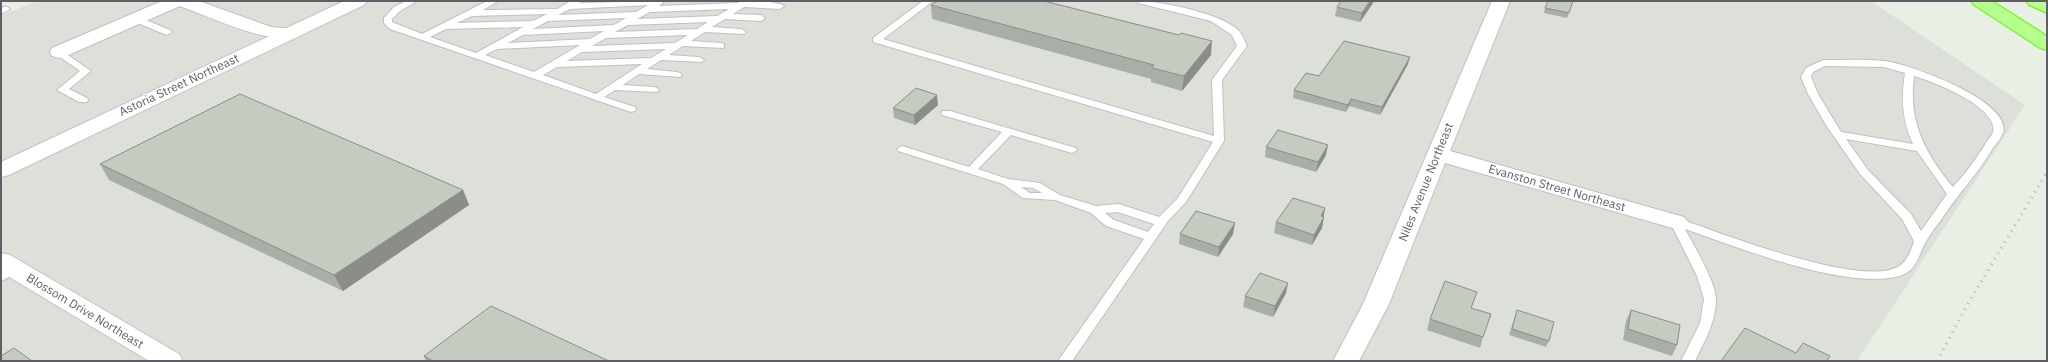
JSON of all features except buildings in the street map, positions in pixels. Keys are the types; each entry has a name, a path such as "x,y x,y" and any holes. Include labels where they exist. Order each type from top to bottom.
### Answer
{"highway":[{"path":"1980,1 2047,44"},
{"path":"2035,1 2047,8"}],"street":[{"path":"59,52 177,1"},
{"path":"183,1 269,32 290,33"},
{"name":"Astoria Street Northeast","path":"1,170 358,1"},
{"name":"Niles Avenue Northeast","path":"1346,361 1376,304 1501,1"},
{"name":"Evanston Street Northeast","path":"1437,154 1676,222"},
{"name":"Blossom Drive Northeast","path":"6,269 170,361"}],"lane":[{"path":"413,1 391,14 388,18 388,23 393,27 424,38 631,109"},
{"path":"424,38 494,1"},
{"path":"929,1 876,40 1219,141"},
{"path":"1065,361 1150,237 1161,222 1182,200 1219,141 1217,80 1242,46 1236,33 1214,19 1141,1"},
{"path":"477,56 573,3 661,2"},
{"path":"535,76 661,2"},
{"path":"648,9 743,3 780,6"},
{"path":"597,97 743,3"},
{"path":"471,13 559,11"},
{"path":"545,18 638,15"},
{"path":"626,22 721,17 761,18"},
{"path":"136,19 167,32"},
{"path":"446,26 536,24"},
{"path":"521,32 616,28"},
{"path":"603,35 700,31 741,32"},
{"path":"495,46 593,42"},
{"path":"580,49 679,44 721,46"},
{"path":"59,52 86,71 62,90 83,100"},
{"path":"555,64 656,59 699,60"},
{"path":"1676,222 1838,272 1869,277 1895,274 1909,266 1917,255 1920,241 1953,194 1976,168 1998,132 1997,124 1987,109 1970,96 1928,76 1885,64 1824,63 1810,70 1806,76 1813,94 1838,135 1864,172 1907,217 1920,241"},
{"path":"636,71 677,75"},
{"path":"1910,71 1907,101 1911,127 1925,160 1953,194"},
{"path":"613,87 654,90"},
{"path":"946,113 1072,150"},
{"path":"971,171 1009,131"},
{"path":"1838,135 1920,148"},
{"path":"902,149 1007,182 1036,185 1056,197 1095,210 1110,223 1150,237"},
{"path":"1095,210 1119,208 1161,222"},
{"path":"1676,222 1703,276 1710,299 1706,323 1688,361"}],"shaded area":[{"path":"39,1 1871,1 2025,105 1857,361 1,361 1,15"}],"railway":[{"path":"1937,361 1966,307 2047,172"}]}
